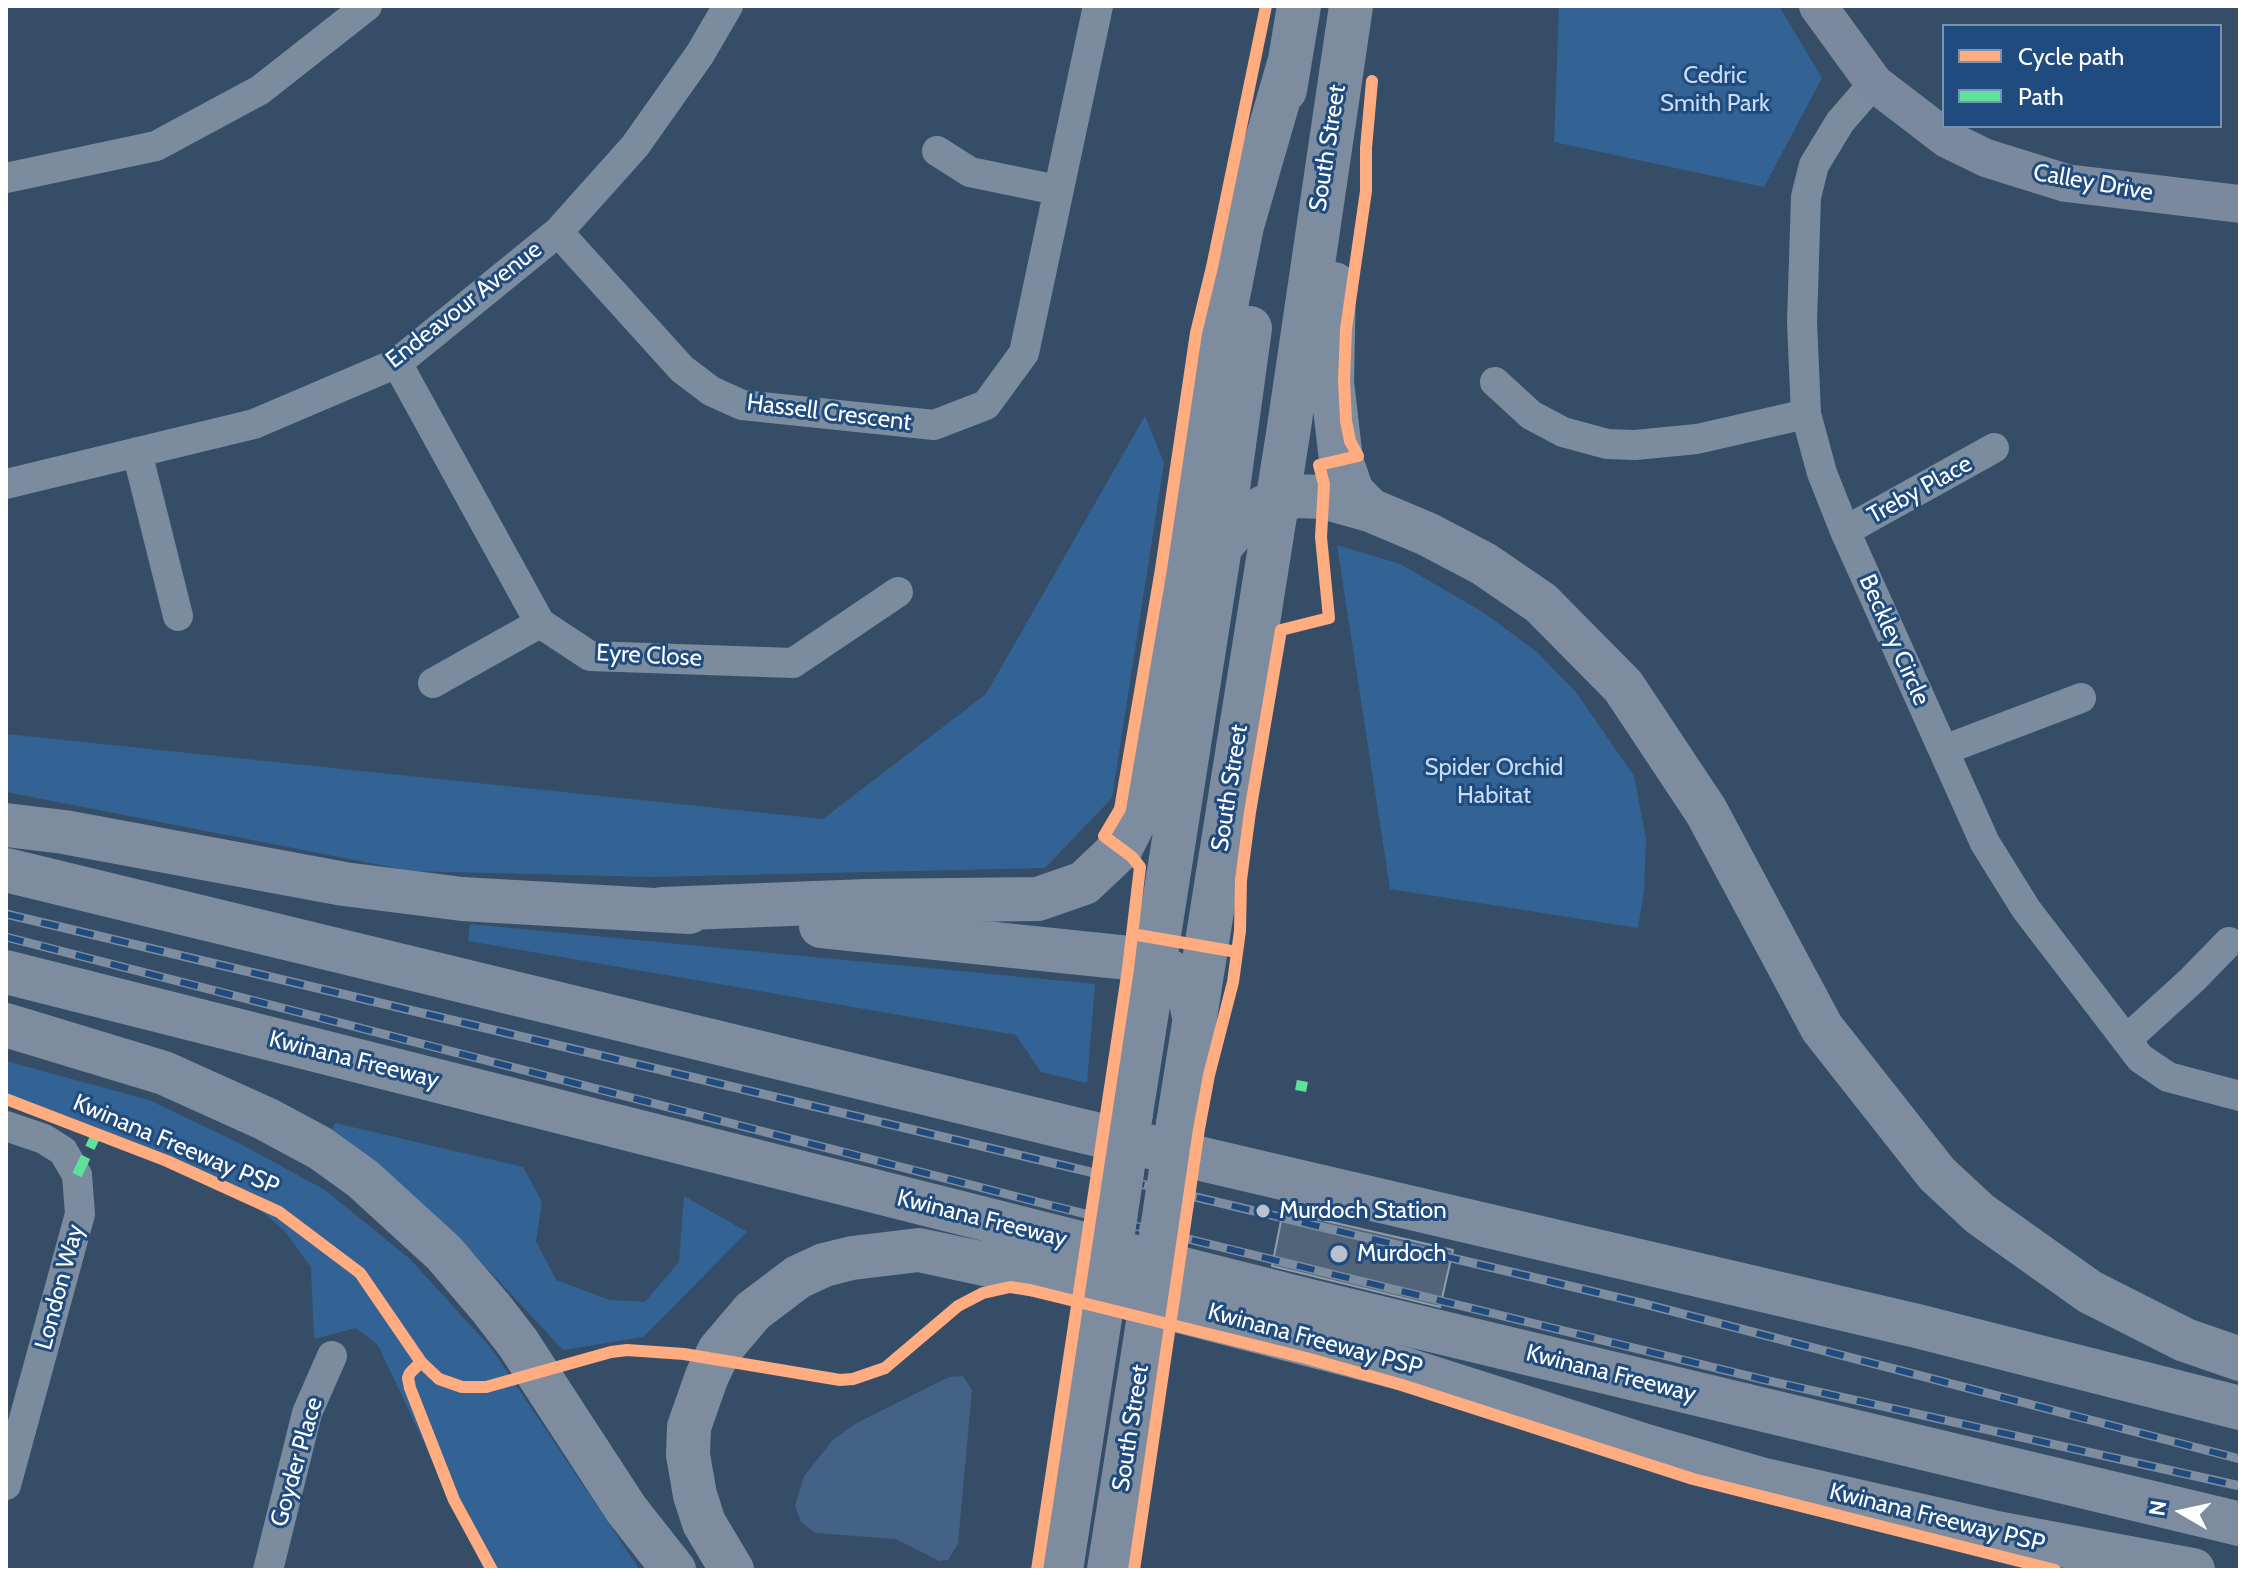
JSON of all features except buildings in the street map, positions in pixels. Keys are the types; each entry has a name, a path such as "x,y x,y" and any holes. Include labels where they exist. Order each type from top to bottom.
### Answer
{"highway":[{"name":"South Street","path":"1061,1570 1220,547 1299,6"},
{"name":"South Street","path":"1109,1570 1351,6"},
{"path":"662,909 867,901 1038,899 1084,883 1121,848 1140,810 1178,608 1210,387 1242,226 1290,60"},
{"path":"1323,182 1335,265 1332,382 1337,434 1341,460 1352,492 1370,510"},
{"path":"1220,547 1240,523 1264,507 1296,496 1323,497 1370,510 1427,534 1484,564 1541,603 1623,686 1706,811 1822,1028 1937,1174 1980,1214 2090,1292 2185,1340 2240,1359"},
{"path":"6,825 64,832 359,886 462,899 662,909 1129,958 1155,963 1182,979 1194,1016"},
{"path":"6,870 1082,1131 1917,1326 2240,1408"},
{"name":"Kwinana Freeway","path":"6,972 1299,1299 2240,1524"},
{"path":"6,1025 164,1073 266,1119 320,1148 363,1179 444,1253 491,1308 518,1343 626,1509 674,1570"},
{"path":"732,1570 704,1523 688,1455 689,1427 719,1351 753,1311 798,1277 824,1265 852,1258 919,1250 1059,1280 1404,1369 1760,1479 1992,1532 2193,1570"}],"main road":[{"name":"Calley Drive","path":"1818,6 1874,83 1947,139 1986,158 2035,175 2095,187 2240,204"}],"street":[{"path":"6,178 156,146 260,90 367,6"},
{"name":"Endeavour Avenue","path":"6,484 254,424 397,363 558,232 635,146 700,54 728,6"},
{"name":"Hassell Crescent","path":"558,232 682,369 711,391 742,405 934,425 986,405 1024,353 1098,6"},
{"name":"Beckley Circle","path":"1874,83 1833,133 1814,165 1806,197 1802,322 1806,414 1822,473 1985,843 2026,909 2140,1058 2168,1077 2240,1096"},
{"path":"937,151 970,172 1057,190"},
{"name":"Eyre Close","path":"397,363 540,623 590,656 793,663 898,592"},
{"path":"1495,382 1531,415 1563,432 1607,444 1635,445 1697,439 1806,414"},
{"name":"Treby Place","path":"1845,531 1994,448"},
{"path":"137,452 178,616"},
{"path":"433,683 540,623"},
{"path":"1944,750 2081,698"},
{"path":"2126,1040 2229,942"},
{"name":"London Way","path":"6,1126 44,1139 63,1151 77,1175 80,1214 6,1485"},
{"name":"Goyder Place","path":"268,1570 307,1413 332,1356"}],"green space":[{"name":"Cedric Smith Park","path":"1559,6 1779,6 1822,78 1764,187 1554,142"},
{"path":"1145,416 1164,463 1112,798 1045,868 652,877 411,871 6,792 6,734 823,819 986,694"},
{"name":"Spider Orchid Habitat","path":"1337,545 1400,564 1481,611 1536,651 1576,692 1634,776 1646,839 1644,891 1638,928 1390,889"},
{"path":"470,924 1095,984 1087,1083 1041,1072 1016,1035 468,941"},
{"path":"6,1061 149,1100 237,1142 325,1190 410,1259 491,1348 640,1570 484,1570 378,1345 356,1328 314,1339 311,1268 285,1231 224,1180 153,1151 6,1102"},
{"path":"335,1123 523,1167 542,1202 536,1241 556,1280 610,1300 645,1302 679,1262 684,1196 747,1232 643,1337 563,1350 459,1238 328,1139"}],"shaded area":[{"path":"963,1376 972,1390 958,1544 948,1560 939,1561 896,1539 815,1533 801,1522 795,1506 804,1476 833,1440 855,1424 949,1377"}],"railway":[{"path":"6,914 1641,1303 2240,1459"},
{"path":"6,937 1049,1205 1765,1380 2240,1486"}],"marked path":[{"path":"1296,1085 1307,1087"},
{"path":"77,1175 97,1133"}],"cycle path":[{"path":"1037,1570 1128,969 1140,867 1104,836 1120,809 1161,569 1196,333 1266,6"},
{"path":"1134,1570 1199,1129 1209,1075 1233,982 1250,812 1281,630 1329,618 1321,537 1324,484 1319,465 1358,456 1350,441 1346,421 1344,380 1346,329 1366,191 1372,81"},
{"path":"1132,934 1237,952"},
{"name":"Kwinana Freeway PSP","path":"6,1099 167,1161 279,1212 360,1273 421,1362 439,1379 462,1387 486,1387 627,1350 684,1354 840,1380 853,1379 885,1368 958,1306 983,1293 1010,1287 1306,1358 1402,1385 1693,1479 2055,1570"},
{"path":"421,1362 410,1373 410,1388 454,1500 492,1570"}],"place":[{"name":"Murdoch Station","path":"1263,1211"},
{"name":"Murdoch","path":"1339,1254"}]}
